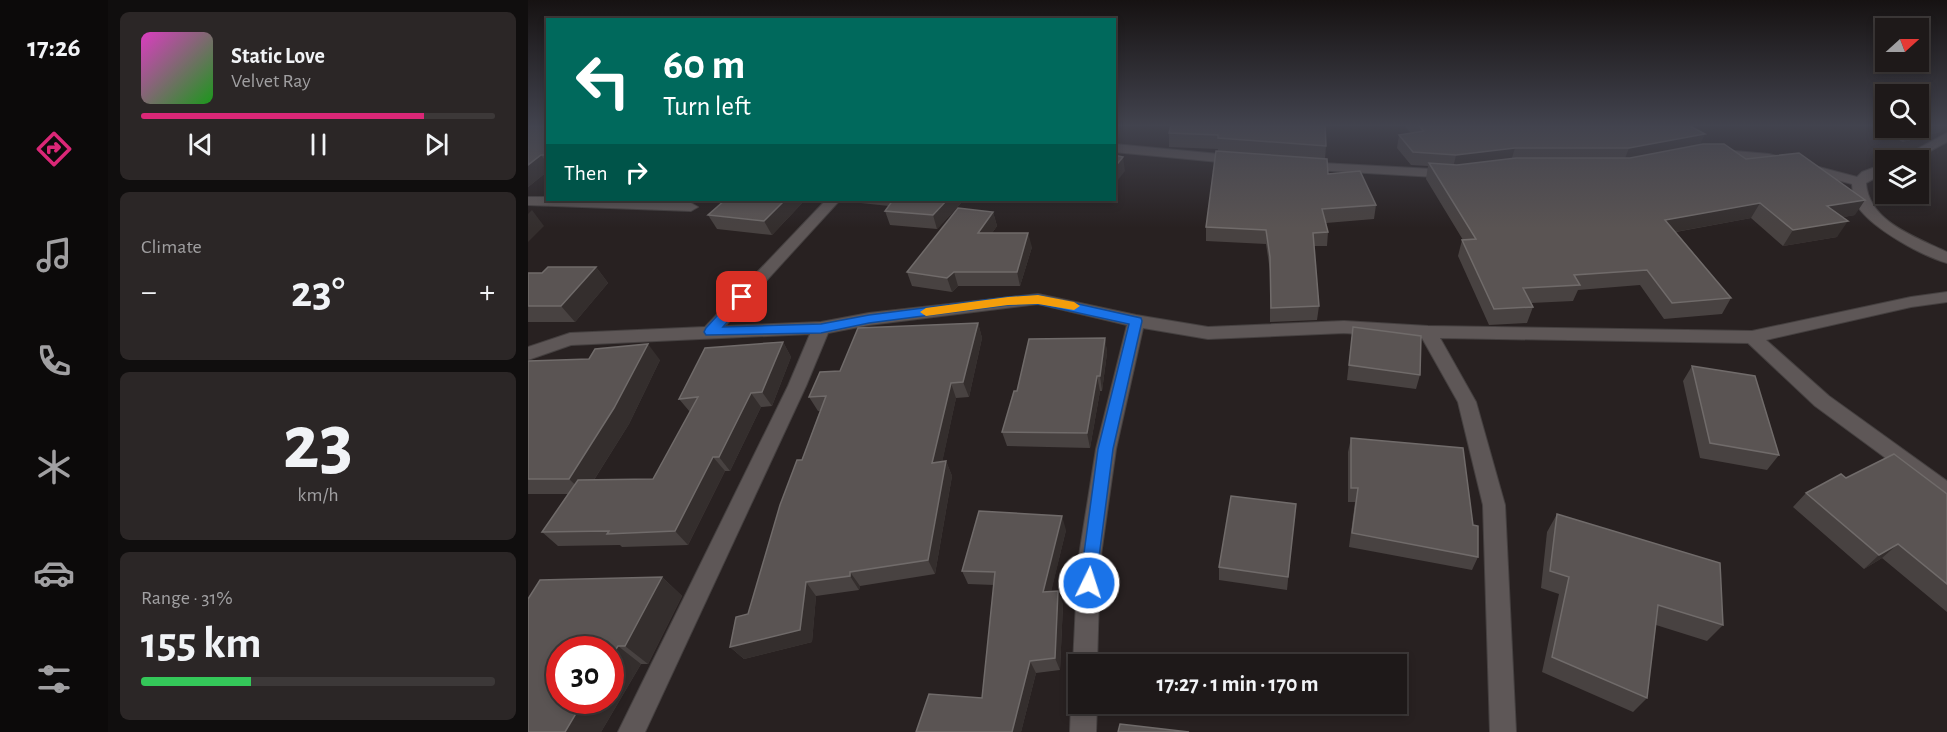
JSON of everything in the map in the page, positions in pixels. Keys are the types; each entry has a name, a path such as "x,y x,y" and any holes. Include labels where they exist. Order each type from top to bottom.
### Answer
{"street":[{"path":"1226,159 1254,162"},
{"path":"1780,159 1859,182"},
{"path":"1289,165 1371,171 1464,173"},
{"path":"1859,182 1875,172"},
{"path":"1859,182 1860,197 1882,223 1947,258"},
{"path":"528,201 692,207"},
{"path":"711,332 832,201"},
{"path":"528,354 570,339 821,328 880,318 1038,299 1136,321 1208,333 1344,327 1428,332 1752,338 1911,302 1947,297"},
{"path":"1085,654 1089,562 1106,449 1136,321"},
{"path":"630,732 792,396 821,328"},
{"path":"1428,332 1467,402 1494,505 1503,732"},
{"path":"1752,338 1822,401 1947,492"},
{"path":"1083,732 1084,714"}],"building":[{"path":"1215,159 1327,159 1328,174 1360,171 1376,205 1322,209 1328,232 1313,233 1319,306 1271,308 1270,257 1266,230 1206,227"},
{"path":"1506,159 1808,159 1865,200 1827,206 1848,221 1793,230 1760,203 1665,220 1731,298 1672,303 1647,270 1574,275 1580,285 1523,288 1533,307 1494,309 1462,240 1476,239 1429,163 1457,165"},
{"path":"724,201 784,201 764,221 708,215"},
{"path":"892,201 946,201 933,215 885,211"},
{"path":"958,208 993,212 978,233 1028,233 1017,272 954,272 947,278 907,272"},
{"path":"548,267 596,267 561,306 528,306 528,273 542,273"},
{"path":"978,323 963,382 951,383 932,463 946,461 928,560 850,572 850,576 806,582 800,630 730,647 736,617 748,614 780,505 797,460 802,460 826,396 809,397 820,372 840,371 858,328"},
{"path":"1353,327 1421,336 1420,375 1349,365"},
{"path":"1105,338 1100,376 1097,376 1087,433 1002,432 1014,391 1017,391 1029,339"},
{"path":"783,342 762,392 751,393 719,457 713,457 675,531 607,534 609,531 542,532 578,480 653,479 698,397 679,399 705,348"},
{"path":"648,344 614,408 569,479 528,479 528,361 589,359 595,349"},
{"path":"1692,366 1755,376 1779,455 1710,443"},
{"path":"1351,438 1463,448 1473,525 1478,526 1478,557 1352,533 1358,488 1351,488"},
{"path":"1894,454 1947,494 1947,584 1898,544 1879,555 1806,493 1841,474 1846,478"},
{"path":"1231,496 1296,504 1288,577 1219,567"},
{"path":"979,511 1062,516 1043,592 1058,591 1055,658 1030,661 1012,732 916,732 929,694 982,698 995,572 962,571"},
{"path":"1557,514 1720,563 1723,625 1658,605 1647,698 1552,657 1569,577 1550,571"},
{"path":"662,577 625,646 624,636 546,636 546,714 576,714 565,732 528,732 528,599 540,580"},
{"path":"1120,724 1189,732 1118,732"}],"slow traffic":[{"path":"926,312 1038,299 1074,306"}],"route":[{"path":"742,297 711,332 821,328 869,319 1038,299 1136,321 1106,449 1089,562 1089,583"}]}
